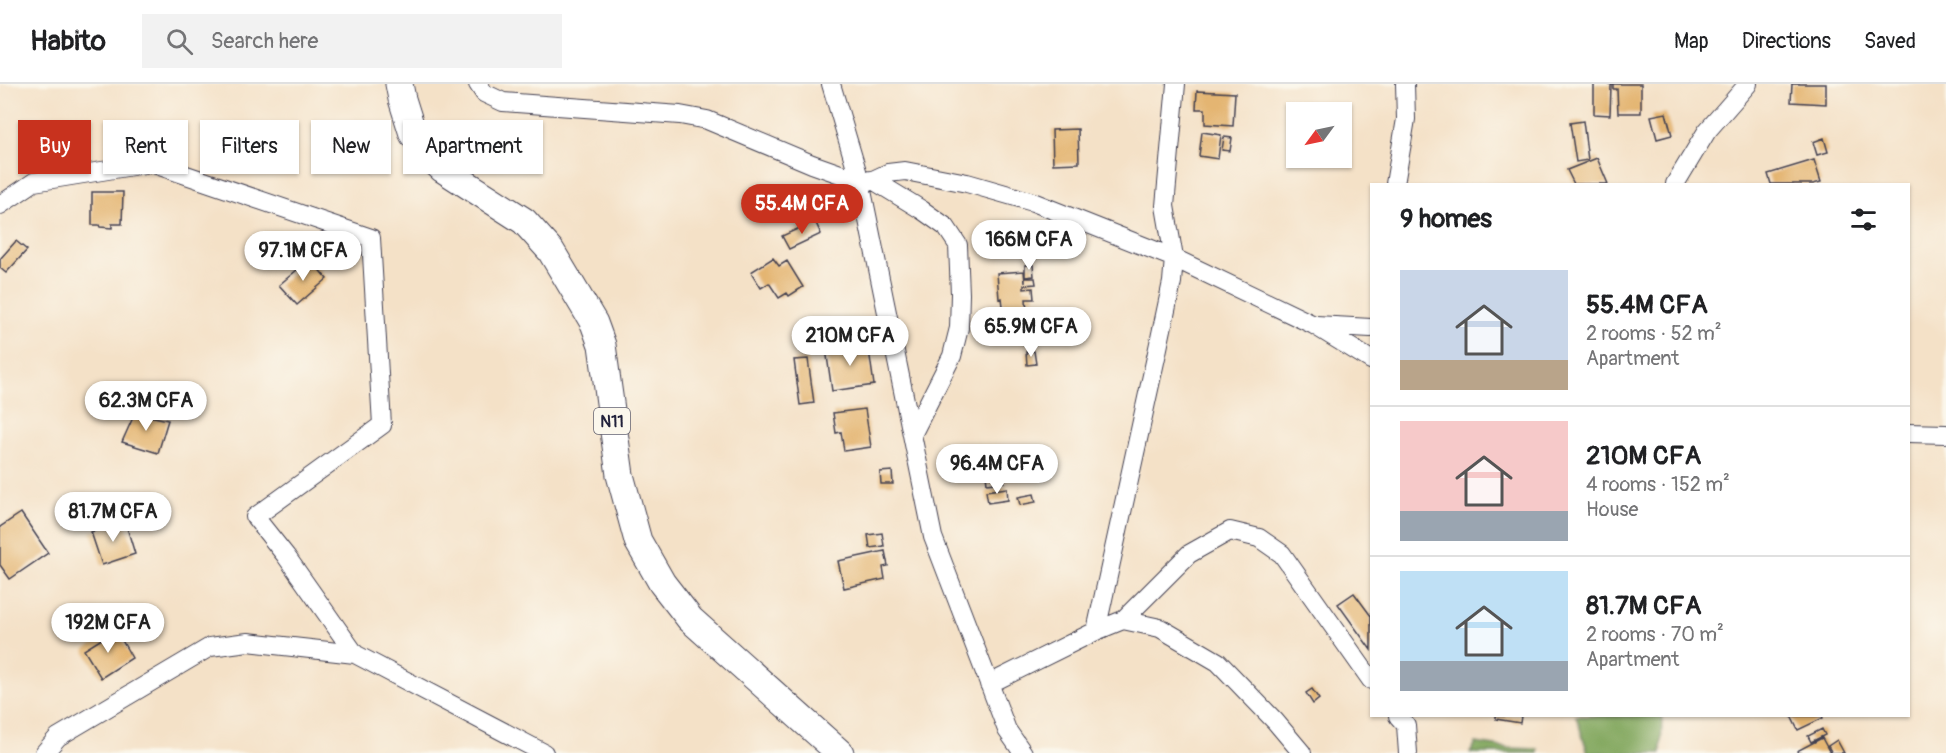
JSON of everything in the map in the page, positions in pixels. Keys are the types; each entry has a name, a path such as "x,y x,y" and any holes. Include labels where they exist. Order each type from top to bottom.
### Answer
{"highway":[{"name":"N11","path":"399,84 413,134 429,156 443,169 524,221 551,251 594,323 602,345 620,475 638,541 662,583 690,619 840,753"}],"street":[{"path":"478,84 484,93 503,102 680,115 707,120 812,164 867,180 922,210 946,227 958,245 959,316 952,356 913,433"},
{"path":"831,84 867,180 933,537 1007,730 1023,753"},
{"path":"1096,631 1172,282 1174,258 1165,206 1176,84"},
{"path":"1395,183 1406,119 1405,84"},
{"path":"1676,183 1707,131 1748,84"},
{"path":"0,205 34,182 151,163 371,238 382,425 255,517 286,556 355,654"},
{"path":"867,180 888,173 905,171 967,183 1034,202 1174,258 1314,325 1370,359"},
{"path":"1314,325 1370,328"},
{"path":"1910,434 1946,434"},
{"path":"989,684 1123,620 1189,554 1230,531 1259,538 1282,554 1370,679"},
{"path":"1123,620 1160,628 1218,662 1275,721 1302,753"},
{"path":"44,753 58,737 210,647 248,642 355,654 544,753"},
{"path":"1399,717 1406,725 1408,753"}],"green space":[{"path":"1576,717 1662,717 1661,753 1588,753"},
{"path":"1476,743 1508,748 1538,749 1538,753 1470,753"}],"building":[{"path":"1594,84 1612,84 1610,115 1594,114"},
{"path":"1613,84 1641,84 1641,113 1618,113 1617,89 1613,89"},
{"path":"1792,84 1826,84 1826,104 1791,102"},
{"path":"1197,91 1235,93 1233,126 1205,124 1205,109 1196,109"},
{"path":"1666,113 1672,135 1657,139 1651,116"},
{"path":"1583,121 1588,160 1576,162 1570,123"},
{"path":"1078,129 1079,163 1053,164 1052,130"},
{"path":"1202,132 1221,135 1218,159 1199,156"},
{"path":"1224,137 1232,138 1230,151 1222,150"},
{"path":"1824,138 1828,152 1817,155 1813,142"},
{"path":"1597,158 1608,183 1574,183 1567,170"},
{"path":"1814,160 1821,182 1771,183 1768,174"},
{"path":"92,192 123,192 122,224 112,224 112,228 92,225"},
{"path":"815,221 821,234 789,249 782,236"},
{"path":"16,241 27,250 6,273 0,268 0,259"},
{"path":"773,258 779,266 787,261 803,287 789,296 787,293 779,298 769,283 761,288 751,272"},
{"path":"310,259 327,279 297,305 279,285"},
{"path":"1025,265 1033,265 1034,276 1025,277"},
{"path":"1024,271 1025,283 1025,278 1035,278 1036,284 1024,285 1024,289 1033,288 1034,299 1026,299 1027,312 1004,314 1002,298 999,299 997,273"},
{"path":"1028,314 1029,328 1020,329 1021,335 1003,337 1001,316"},
{"path":"868,343 874,385 832,391 826,349"},
{"path":"1034,351 1036,364 1027,365 1026,352"},
{"path":"808,359 814,403 800,405 794,360"},
{"path":"865,409 871,447 844,451 841,432 836,433 833,413"},
{"path":"135,413 168,420 158,453 122,442"},
{"path":"1014,448 1017,461 1002,464 1000,451"},
{"path":"892,471 893,484 881,484 880,472"},
{"path":"1002,471 1004,482 987,484 986,473"},
{"path":"1007,488 1008,500 988,503 986,491"},
{"path":"1034,494 1036,502 1020,505 1018,497"},
{"path":"21,513 48,553 10,579 0,565 0,527"},
{"path":"125,521 135,554 102,565 91,532"},
{"path":"882,533 884,546 870,548 868,535"},
{"path":"885,551 888,566 883,567 885,579 844,588 838,561"},
{"path":"1354,593 1370,615 1370,649 1338,604"},
{"path":"116,630 132,658 101,678 84,650"},
{"path":"1312,689 1319,699 1313,704 1306,693"},
{"path":"1496,717 1521,717 1520,723 1496,719"},
{"path":"1792,717 1822,717 1823,718 1798,730"},
{"path":"1822,729 1825,735 1811,742 1808,736"},
{"path":"1822,738 1830,753 1798,753 1797,751"},
{"path":"1837,740 1844,753 1832,753 1828,746"}]}
